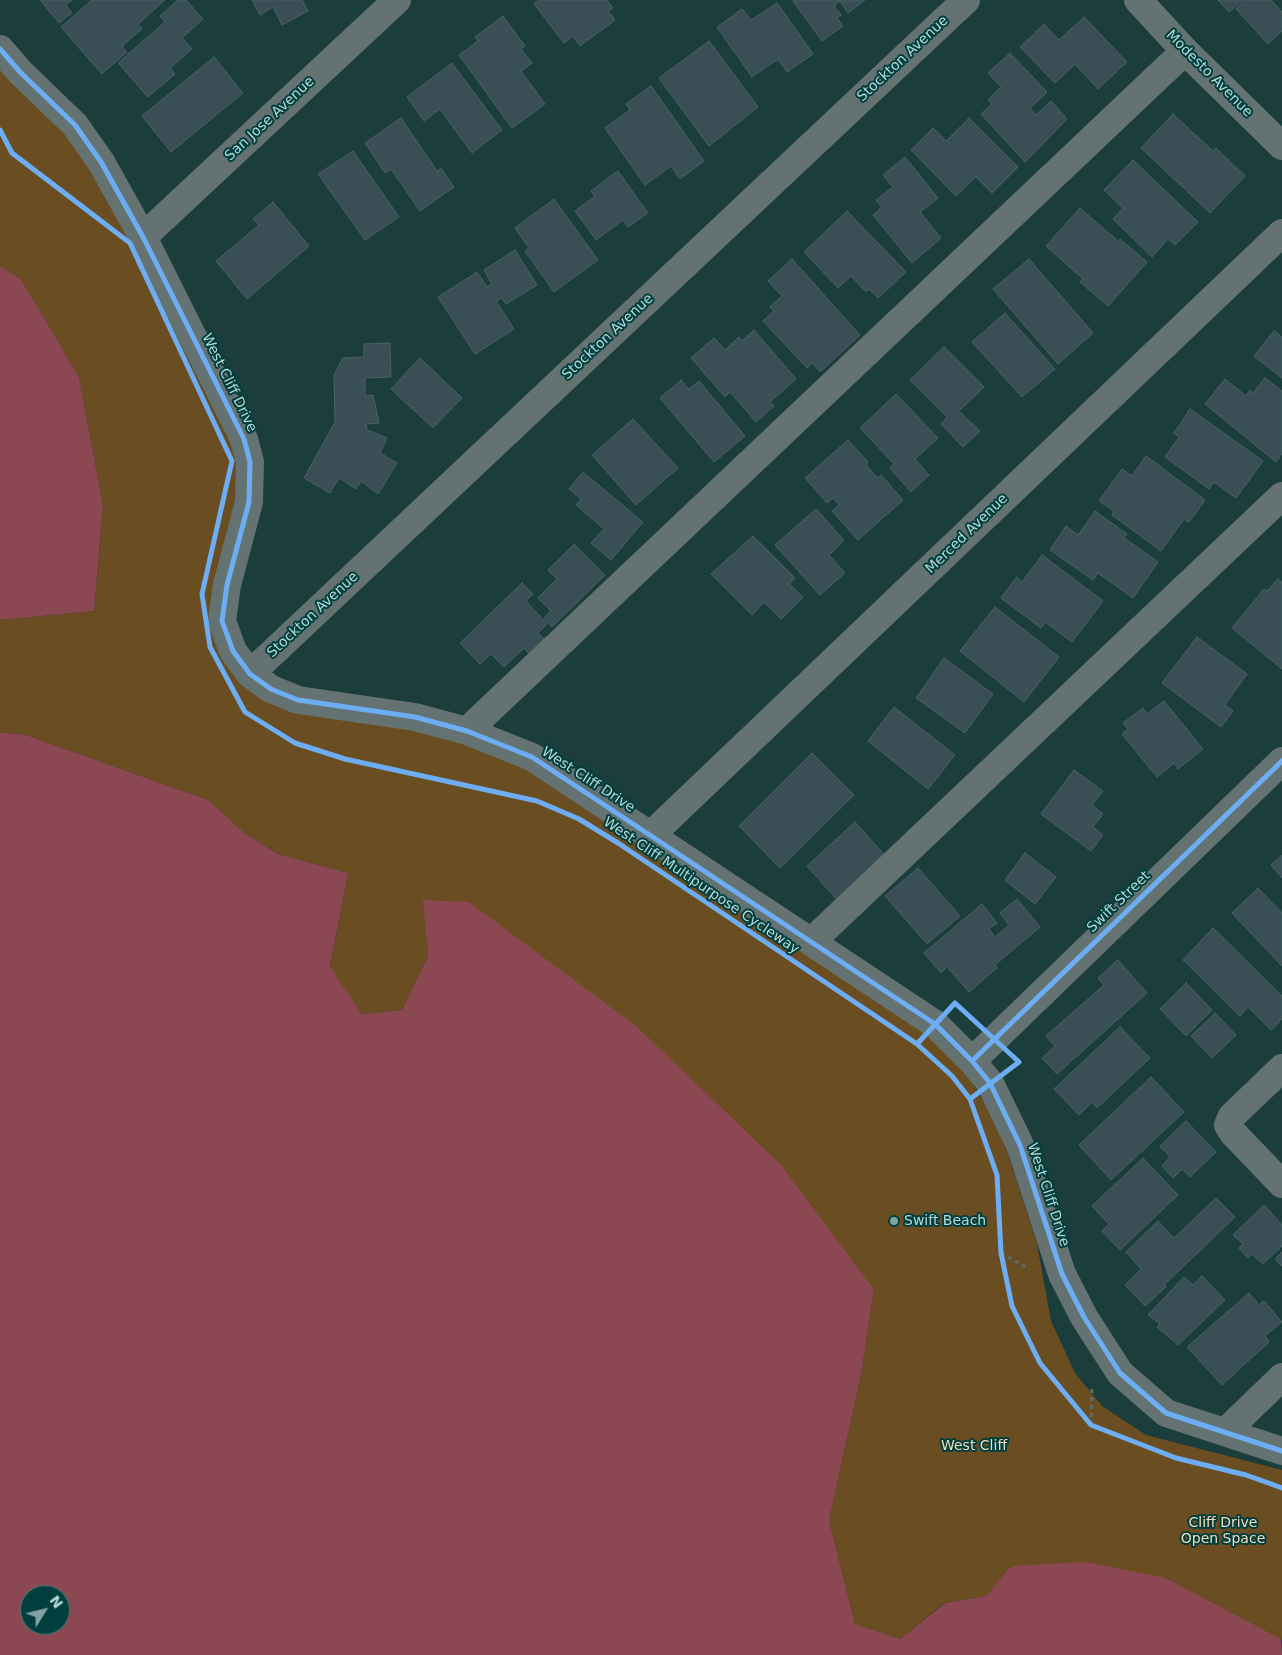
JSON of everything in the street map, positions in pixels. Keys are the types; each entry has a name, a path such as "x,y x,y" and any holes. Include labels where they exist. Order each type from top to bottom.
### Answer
{"street":[{"name":"San Jose Avenue","path":"143,238 397,0"},
{"name":"Stockton Avenue","path":"250,674 966,0"},
{"name":"Modesto Avenue","path":"1138,0 1185,51 1282,146"},
{"name":"West Cliff Drive","path":"0,49 20,72 75,124 101,162 143,238 244,439 250,462 249,502 227,585 222,620 233,651 250,674 271,689 298,700 415,717 466,731 532,757 652,834 935,1024 972,1061 990,1083 1020,1145 1062,1274 1084,1317 1120,1373 1166,1413 1282,1451"},
{"path":"466,731 1185,51"},
{"name":"Merced Avenue","path":"652,834 1282,232"},
{"path":"811,942 1282,496"},
{"name":"Swift Street","path":"972,1061 1282,762"},
{"path":"1282,1068 1232,1116 1228,1124 1232,1133 1282,1184"},
{"path":"1225,1432 1282,1377"}],"path":[{"path":"1001,1244 1003,1262"},
{"path":"1001,1253 1034,1271"},
{"path":"1091,1425 1092,1382"},
{"path":"1086,1418 1091,1425 1100,1428"}],"green space":[{"name":"West Cliff","path":"0,36 9,58 79,141 252,476 226,612 239,679 469,734 603,805 935,1036 969,1077 1000,1130 1037,1244 1051,1321 1075,1373 1102,1406 1146,1435 1282,1470 1282,1640 1166,1578 1008,1569 986,1596 944,1603 900,1639 855,1624 829,1520 861,1375 874,1290 424,900 428,956 402,1010 362,1014 330,968 348,873 278,854 246,834 208,800 26,735 0,732 0,620 94,611 103,505 79,377 21,279 0,266"}],"shaded area":[{"path":"0,266 21,279 79,377 103,505 94,611 0,620"},
{"path":"0,732 26,735 208,800 246,834 278,854 348,873 330,967 362,1014 402,1010 428,956 423,900 469,902 636,1026 781,1165 874,1290 861,1375 829,1520 855,1624 900,1639 945,1603 986,1596 1008,1569 1013,1566 1085,1562 1166,1578 1281,1639 1282,1655 0,1655"}],"building":[{"path":"40,0 72,0 66,5 72,13 59,23"},
{"path":"92,0 165,0 138,24 142,29 122,46 127,52 102,74 61,27"},
{"path":"178,0 186,0 203,19 182,38 192,49 170,68 175,74 148,97 118,63 165,22 160,16"},
{"path":"252,0 302,0 308,11 282,25 273,7 260,15"},
{"path":"539,0 607,0 613,8 608,11 615,20 580,46 573,36 564,43 534,4"},
{"path":"865,0 848,13 840,1 834,6 841,15 837,18 843,26 822,41 793,1"},
{"path":"1218,0 1243,0 1229,12"},
{"path":"1245,0 1271,0 1282,12 1282,31 1268,44 1236,9"},
{"path":"777,3 813,54 787,72 778,59 752,77 717,27 742,9 751,20"},
{"path":"503,16 525,46 521,49 532,63 521,71 545,104 512,128 459,55 478,41 475,37"},
{"path":"1084,17 1127,62 1098,89 1075,64 1055,83 1020,47 1044,24 1059,40"},
{"path":"709,41 758,107 709,146 659,78"},
{"path":"1010,53 1047,92 1030,108 1036,115 1051,101 1067,119 1025,162 981,114 992,104 988,100 1001,87 988,73"},
{"path":"214,57 243,93 171,152 142,116"},
{"path":"452,63 502,130 472,153 440,109 424,121 407,97"},
{"path":"651,86 704,161 680,179 671,166 645,185 605,128 630,110 626,104"},
{"path":"1173,114 1213,151 1216,148 1245,176 1210,213 1141,148"},
{"path":"401,118 437,171 441,168 454,187 420,211 391,169 385,173 365,143"},
{"path":"969,118 1018,167 992,193 976,177 956,196 911,150 933,128 946,141"},
{"path":"353,151 399,217 365,240 318,174"},
{"path":"905,157 938,198 920,212 941,238 912,263 873,215 882,207 876,200 893,187 883,175"},
{"path":"1133,160 1198,222 1175,245 1168,239 1152,257 1113,219 1123,208 1104,190"},
{"path":"618,171 648,213 628,227 623,220 596,240 575,211 595,196 591,191"},
{"path":"554,199 598,260 554,292 525,251 529,248 515,228"},
{"path":"273,202 309,246 247,299 216,261 259,225 253,219"},
{"path":"1080,208 1118,241 1120,239 1147,262 1108,306 1080,282 1083,279 1046,246"},
{"path":"847,211 906,272 878,298 869,289 866,292 851,276 838,288 804,252"},
{"path":"515,250 537,285 506,304 502,298 496,301 514,329 475,354 438,297 477,272 487,287 492,284 484,270"},
{"path":"792,259 860,335 820,372 812,363 807,368 763,321 774,311 770,307 782,296 768,281"},
{"path":"1029,259 1093,333 1058,364 993,289"},
{"path":"1005,313 1055,369 1022,397 972,342"},
{"path":"754,330 796,379 770,402 774,406 756,422 730,392 725,397 691,358 714,338 725,350 739,337 742,341"},
{"path":"1274,331 1282,337 1282,378 1254,356"},
{"path":"390,343 391,377 365,378 365,396 373,395 379,423 366,424 367,430 387,438 380,453 397,463 378,494 361,481 356,489 339,478 330,493 304,478 335,422 334,375 343,358 364,357 364,344"},
{"path":"944,347 984,387 959,411 980,431 963,447 941,424 947,417 910,380"},
{"path":"420,358 462,398 433,428 391,389"},
{"path":"1265,378 1282,391 1282,454 1276,462 1205,404 1225,379 1246,396 1250,390 1253,393"},
{"path":"681,380 689,389 699,381 745,436 714,462 660,398"},
{"path":"896,394 938,438 915,459 929,475 911,492 890,468 894,464 860,428"},
{"path":"1190,409 1263,461 1236,498 1214,482 1209,489 1165,457 1179,437 1174,433"},
{"path":"633,419 678,468 636,505 592,455"},
{"path":"848,440 868,462 866,465 878,478 881,475 903,500 858,540 832,511 839,505 833,498 827,503 805,478"},
{"path":"1146,456 1205,500 1189,522 1184,519 1161,551 1112,515 1114,511 1099,501 1122,469 1132,476"},
{"path":"583,472 643,522 611,560 591,543 604,529 576,505 581,499 569,489"},
{"path":"816,509 844,540 829,555 845,573 820,595 775,545"},
{"path":"1095,511 1127,534 1124,538 1158,562 1133,598 1098,573 1093,580 1050,550 1066,526 1078,535"},
{"path":"753,536 795,578 789,584 803,597 781,619 764,602 752,615 711,574"},
{"path":"574,544 605,575 552,627 544,618 551,611 538,598 557,579 548,570"},
{"path":"1042,555 1103,601 1072,642 1045,622 1041,628 1001,598 1017,577 1022,582"},
{"path":"1278,579 1282,582 1282,669 1232,628 1264,589 1267,591"},
{"path":"522,583 533,594 526,601 547,624 538,633 547,642 532,657 524,648 504,667 491,654 480,664 460,643"},
{"path":"995,607 1059,657 1024,702 960,651"},
{"path":"1197,637 1247,674 1225,705 1233,711 1221,727 1162,683"},
{"path":"944,658 993,694 965,733 916,698"},
{"path":"1164,701 1203,749 1178,769 1174,763 1157,777 1122,734 1128,729 1123,723 1143,708 1147,714"},
{"path":"894,707 955,755 928,789 868,741"},
{"path":"812,753 854,795 780,868 739,826"},
{"path":"1074,770 1103,791 1092,805 1103,814 1093,827 1103,835 1091,851 1041,814"},
{"path":"855,822 887,858 839,902 807,866"},
{"path":"1025,853 1056,877 1035,904 1005,880"},
{"path":"1282,855 1282,878 1271,865"},
{"path":"918,868 960,916 927,944 885,896"},
{"path":"1258,888 1282,913 1282,966 1232,913"},
{"path":"1017,899 1040,927 995,965 997,968 969,992 947,967 941,973 924,953 982,904 997,923 989,929 995,937 1009,925 1000,913"},
{"path":"1213,928 1282,996 1282,1019 1271,1030 1248,1007 1240,1016 1183,960"},
{"path":"1118,960 1147,993 1057,1074 1042,1058 1055,1046 1046,1036 1104,985 1098,978"},
{"path":"1186,983 1212,1010 1186,1036 1160,1009"},
{"path":"1215,1013 1236,1035 1212,1058 1191,1036"},
{"path":"1120,1027 1150,1058 1097,1108 1092,1102 1079,1115 1054,1089"},
{"path":"1151,1077 1184,1112 1111,1180 1079,1145"},
{"path":"1186,1121 1216,1152 1190,1177 1182,1169 1173,1178 1162,1166 1170,1157 1160,1146"},
{"path":"1143,1158 1178,1195 1120,1250 1102,1231 1109,1224 1092,1206"},
{"path":"1216,1198 1235,1217 1164,1285 1166,1287 1145,1306 1125,1285 1141,1269 1126,1252 1158,1221 1174,1238"},
{"path":"1264,1205 1282,1225 1282,1246 1263,1264 1252,1254 1248,1258 1239,1248 1243,1244 1233,1235"},
{"path":"1282,1252 1282,1266 1275,1259"},
{"path":"1202,1276 1225,1300 1178,1345 1157,1327 1160,1324 1148,1315 1184,1277 1193,1285"},
{"path":"1249,1293 1259,1305 1264,1301 1282,1322 1265,1336 1269,1342 1222,1385 1187,1347"}],"cycle path":[{"name":"West Cliff Multipurpose Cycleway","path":"0,49 20,72 75,125 101,162 143,237 244,439 250,462 249,502 227,585 222,621 233,651 250,674 271,689 298,700 415,717 467,731 532,757 935,1024 972,1061 990,1083 1020,1145 1062,1274 1084,1317 1120,1373 1166,1413 1282,1451"},
{"name":"West Cliff Multipurpose Cycleway","path":"0,130 12,153 130,243 232,461 202,594 210,647 245,712 295,743 345,759 537,801 579,819 618,843 917,1044 952,1076 970,1099 997,1175 1001,1253 1012,1306 1040,1363 1091,1425 1176,1458 1246,1475 1282,1488"},
{"path":"972,1061 1282,761"},
{"path":"917,1044 955,1003 1019,1062 970,1099"}],"place":[{"name":"Swift Beach","path":"894,1221"}],"park label":[{"name":"Cliff Drive Open Space","path":"1223,1532"}]}
